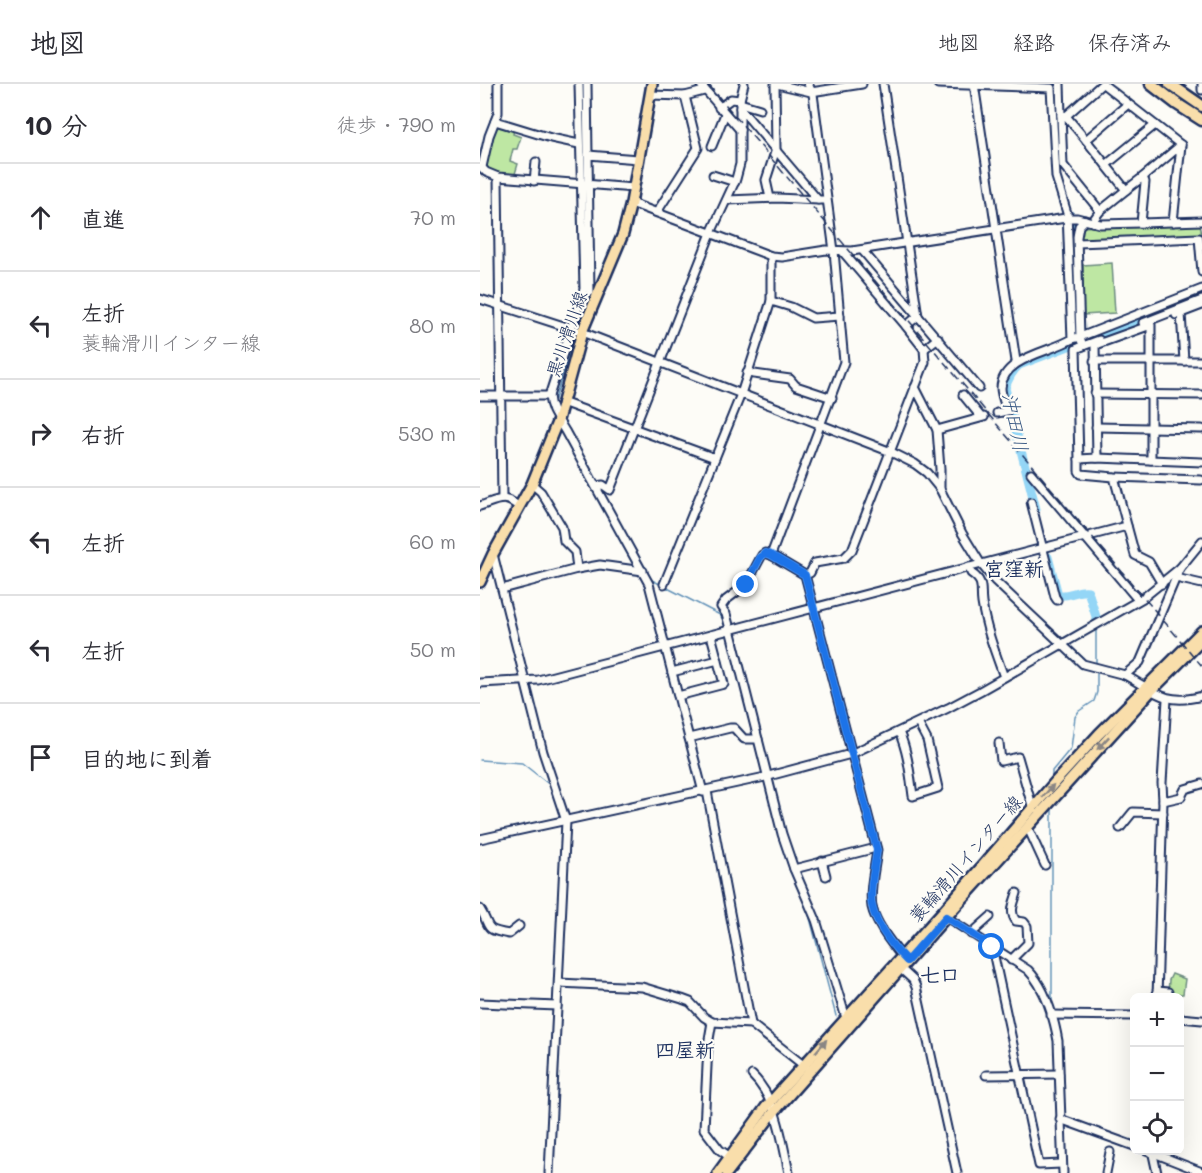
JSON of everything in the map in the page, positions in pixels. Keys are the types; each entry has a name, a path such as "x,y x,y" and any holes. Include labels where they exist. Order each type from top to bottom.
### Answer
{"highway":[{"path":"1151,84 1202,120"},
{"path":"1170,84 1202,106"}],"main road":[{"name":"黒川滑川線","path":"480,582 532,484 558,420 582,332 614,257 631,202 652,84"},
{"name":"蓑輪滑川インター線","path":"718,1173 733,1159 772,1108 1035,813 1202,631"},
{"name":"蓑輪滑川インター線","path":"1149,689 1202,640"},
{"name":"蓑輪滑川インター線","path":"808,1069 846,1018 946,917 1028,828 1035,813"},
{"name":"蓑輪滑川インター線","path":"727,1173 733,1159"}],"street":[{"path":"498,84 498,113 481,166 486,172 498,177 634,189"},
{"path":"579,84 584,290 549,396 549,406 649,584 705,791 751,1024"},
{"path":"587,84 590,292"},
{"path":"596,486 603,485 610,490 711,233 735,182 740,164 740,104 744,84"},
{"path":"770,198 766,180 776,149 776,84 809,88 862,84"},
{"path":"883,84 909,243 918,316"},
{"path":"938,84 1051,86 1056,177 1065,208 1076,318"},
{"path":"1060,84 1063,116 1063,165 1100,211"},
{"path":"1063,116 1102,84 1181,145"},
{"path":"1202,84 1202,90"},
{"path":"974,85 1017,361"},
{"path":"650,95 685,96 702,87 740,130"},
{"path":"771,555 844,362 834,251 822,200 813,94 809,88"},
{"path":"657,212 698,148 685,96"},
{"path":"719,108 731,99 760,109"},
{"path":"740,104 776,149 822,200"},
{"path":"1086,140 1128,104"},
{"path":"712,146 725,114"},
{"path":"1063,116 1086,140 1126,190"},
{"path":"495,121 579,144"},
{"path":"1106,165 1155,125"},
{"path":"1083,346 1076,338 1079,226 1089,221 1181,145"},
{"path":"1173,222 1181,145"},
{"path":"588,155 638,159"},
{"path":"534,181 536,162"},
{"path":"713,175 735,182"},
{"path":"498,177 502,499"},
{"path":"1141,223 1145,182 1143,177"},
{"path":"727,200 770,198 822,200"},
{"path":"631,202 771,256 782,257 826,250 843,252 861,250 1066,218 1100,224 1202,221"},
{"path":"1078,243 1201,238 1202,272"},
{"path":"861,250 979,388"},
{"path":"805,575 810,573 815,563 844,558 849,554 925,362 924,349 843,252"},
{"path":"664,584 741,394 771,301 771,256"},
{"path":"997,413 1007,411 1001,387 1006,375 1017,361 1202,289"},
{"path":"480,299 582,332 891,452 915,464 927,473 940,489 962,533 981,564 995,581 1079,660 1096,669 1125,675 1167,699 1179,701 1202,696"},
{"path":"1202,300 1076,349 1079,471 1081,474 1202,479"},
{"path":"771,301 791,307 813,318 840,316"},
{"path":"1097,458 1095,345 1202,305"},
{"path":"1181,313 1184,361"},
{"path":"906,326 918,316"},
{"path":"1151,325 1152,460"},
{"path":"924,349 938,338"},
{"path":"1094,361 1202,361"},
{"path":"747,373 790,379 796,386 832,398"},
{"path":"915,387 937,430 940,489"},
{"path":"1095,394 1202,395"},
{"path":"937,430 982,417 963,395"},
{"path":"480,396 549,396"},
{"path":"562,402 715,458"},
{"path":"1096,427 1202,429"},
{"path":"1079,459 1202,462"},
{"path":"1031,473 1138,600"},
{"path":"1114,477 1135,555 1149,562 1162,584"},
{"path":"532,484 541,492 562,526 564,541 575,552 577,569"},
{"path":"480,506 509,498 519,507"},
{"path":"1031,502 1055,597 1058,600"},
{"path":"480,683 526,682 1127,526"},
{"path":"480,839 705,791 851,753 948,708 1138,600 1162,584 1180,568 1202,541"},
{"path":"846,1018 816,920 782,834 726,614 721,607 726,600 746,585 765,553 805,575 876,848 871,895 872,909 916,987 957,1173"},
{"path":"493,554 543,752 566,821 549,1173"},
{"path":"502,589 577,569 605,565 643,572"},
{"path":"969,567 971,573 981,582 981,601 986,631 1004,677"},
{"path":"1125,675 1140,662 1180,568"},
{"path":"1176,578 1202,584"},
{"path":"678,696 724,684 711,635"},
{"path":"672,672 717,660"},
{"path":"1157,993 1162,783 1167,699"},
{"path":"899,732 909,763 913,796 938,788 927,740 918,723"},
{"path":"689,738 734,728 744,739 758,739"},
{"path":"999,743 1001,761 1018,758 1035,813"},
{"path":"1163,801 1181,797 1185,789 1202,784"},
{"path":"1120,828 1133,812 1163,813"},
{"path":"1028,828 1045,864"},
{"path":"794,869 876,848"},
{"path":"822,861 826,876"},
{"path":"1011,960 1028,943 1027,926 1013,917 1013,904 1017,893"},
{"path":"480,909 488,928 494,932 509,934 519,926"},
{"path":"946,917 1032,975 1051,1015 1058,1041 1063,1173"},
{"path":"971,934 990,917"},
{"path":"992,947 1039,1165 1061,1164"},
{"path":"559,983 642,987 690,1002 712,1022 751,1024 808,1069"},
{"path":"1162,993 1168,992"},
{"path":"480,1003 557,1006"},
{"path":"1051,1015 1130,1016"},
{"path":"1184,1018 1202,1020"},
{"path":"712,1022 708,1045 704,1129 720,1150 733,1159"},
{"path":"752,1074 762,1084 772,1108 789,1173"},
{"path":"986,1075 1059,1074"},
{"path":"1060,1119 1130,1145"},
{"path":"1106,1173 1110,1152"},
{"path":"1151,1155 1157,1173"},
{"path":"1160,1155 1202,1172"}],"green space":[{"path":"497,124 514,128 513,134 521,137 517,149 513,149 510,161 518,164 514,177 490,171 486,167 491,138"},
{"path":"1200,223 1202,236 1079,240 1080,227"},
{"path":"1112,263 1115,313 1083,315 1083,265"},
{"path":"1172,974 1185,979 1183,993 1168,993"}],"waterway":[{"path":"582,84 585,149"},
{"name":"沖田川","path":"1055,84 1058,166"},
{"name":"沖田川","path":"1069,214 1073,272"},
{"path":"577,327 587,295"},
{"name":"沖田川","path":"1036,509 1005,388 1014,370 1019,365 1202,295"},
{"path":"554,402 576,332"},
{"path":"562,419 583,456"},
{"path":"610,505 633,549"},
{"name":"沖田川","path":"1048,557 1058,595 1088,591 1097,620"},
{"path":"650,579 720,615 725,623"},
{"path":"1096,629 1096,663"},
{"path":"1052,779 1052,771 1071,748 1075,717 1079,711 1094,701 1097,692 1097,671"},
{"path":"480,760 522,763 551,786 561,820"},
{"path":"775,794 790,848"},
{"path":"1052,808 1052,1004"},
{"path":"562,824 562,843"},
{"path":"807,907 836,1016"},
{"path":"560,979 627,983"},
{"path":"1054,1036 1055,1073"},
{"path":"1055,1078 1057,1118"}],"railway":[{"path":"708,84 1202,666"}],"district":[{"name":"宮窪新","path":"1014,569"},
{"name":"七口","path":"940,975"},
{"name":"四屋新","path":"685,1050"}],"route":[{"path":"746,585 765,553 805,575 877,850 871,895 872,909 881,927 907,961 946,917 992,947"}]}
